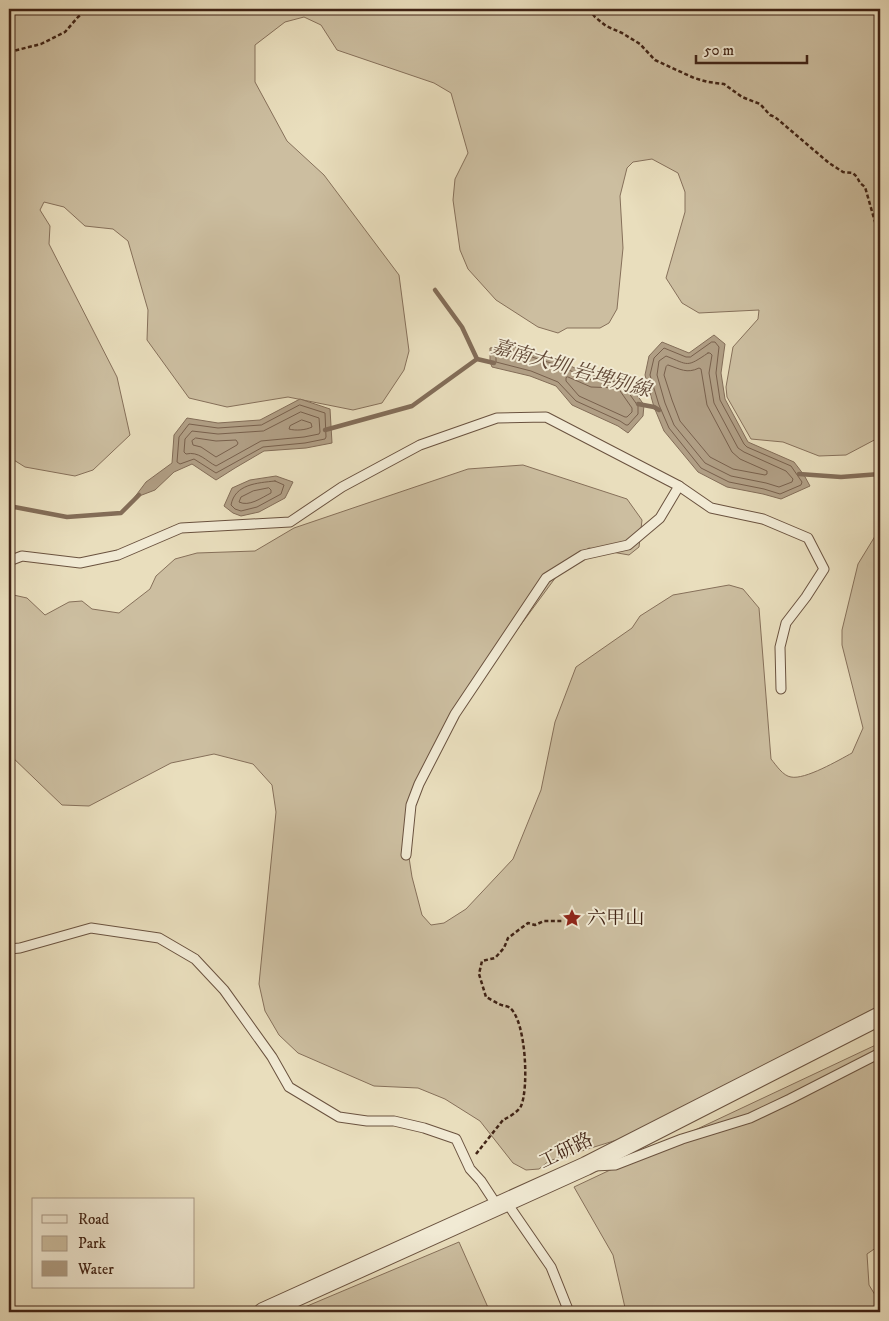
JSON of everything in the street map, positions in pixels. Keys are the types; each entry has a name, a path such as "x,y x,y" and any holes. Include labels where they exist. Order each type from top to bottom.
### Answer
{"street":[{"name":"工研路","path":"263,1312 586,1166 880,1016"}],"lane":[{"path":"9,561 22,556 80,563 118,555 181,528 290,522 342,487 420,445 497,418 546,417 679,486 711,508 763,519 808,538 824,569 786,623 780,646 781,689"},
{"path":"406,855 411,805 419,784 441,740 455,714 546,578 583,555 628,545 660,518 679,486"},
{"path":"9,949 20,948 91,928 159,938 195,959 224,990 272,1057 289,1087 339,1117 394,1122 424,1128 456,1139 470,1169 503,1205 551,1267 569,1312"},
{"path":"586,1166 615,1165 682,1138 750,1118 880,1053"}],"path":[{"path":"9,52 41,44 65,32 88,9"},
{"path":"589,9 606,26 640,44 655,60 694,78 724,84 742,97 760,104 770,115 823,159 843,172 857,176 865,188 875,222 880,227"},
{"path":"470,1169 478,1151 503,1120 521,1107 526,1088 525,1050 518,1019 510,1008 486,997 479,974 482,961 494,958 504,948 508,938 528,923 535,925 544,922 563,921"}],"green space":[{"path":"9,9 880,9 880,437 846,455 819,456 783,442 751,439 727,397 726,387 733,347 758,319 759,310 699,313 682,303 666,278 685,212 685,192 678,173 652,159 633,162 627,168 620,196 623,248 617,309 609,323 600,328 567,328 558,333 538,327 496,300 468,269 460,250 453,200 455,179 468,153 451,93 434,83 337,50 321,25 304,17 285,22 255,45 255,82 287,141 324,175 399,275 409,351 404,370 382,403 353,410 288,397 227,407 189,398 147,340 148,310 128,241 113,229 85,226 64,207 44,202 40,210 50,226 49,244 117,377 130,435 93,470 75,476 25,467 9,457"},
{"path":"523,465 627,499 642,520 639,547 629,555 589,548 567,562 458,710 417,795 408,851 412,877 422,915 431,925 444,923 466,909 513,859 541,790 555,722 576,667 632,628 640,616 673,595 729,585 743,589 759,608 771,759 782,772 791,777 805,776 852,753 863,728 842,645 842,630 858,564 880,528 880,1008 633,1135 549,1161 539,1169 526,1170 513,1163 480,1121 445,1099 418,1088 374,1086 298,1053 279,1035 265,1011 259,984 276,812 272,785 253,764 214,754 171,763 89,806 62,805 9,754 9,594 27,598 45,615 69,602 82,601 92,609 119,613 150,589 156,576 175,559 197,553 255,551 294,528 468,469"},
{"path":"880,1043 880,1245 867,1254 869,1285 880,1303 880,1312 626,1312 613,1255 574,1187"},
{"path":"459,1242 490,1312 293,1312"}],"water":[{"path":"714,335 725,344 721,373 725,399 748,442 794,462 810,486 781,499 727,487 698,472 664,431 654,407 645,375 649,356 662,342 689,353"},
{"path":"510,345 559,361 593,376 624,376 644,405 643,416 628,433 618,426 572,405 556,386 530,376 492,367 490,348"},
{"path":"300,399 330,409 332,443 306,448 264,451 216,480 192,464 174,472 155,490 134,498 146,482 172,463 174,435 187,418 218,423 260,420"},
{"path":"276,476 293,482 285,498 259,512 241,516 224,506 232,488 250,480"}],"waterway":[{"path":"435,290 462,327 477,359"},
{"name":"嘉南大圳 岩埤別線","path":"325,430 412,406 477,359 494,363"},
{"name":"嘉南大圳 岩埤別線","path":"638,404 654,407 659,410"},
{"name":"嘉南大圳 岩埤別線","path":"799,474 841,477 880,474"},
{"name":"嘉南大圳 岩埤別線","path":"9,506 67,517 121,513 139,495"}],"place":[{"name":"六甲山","path":"572,918"}]}
